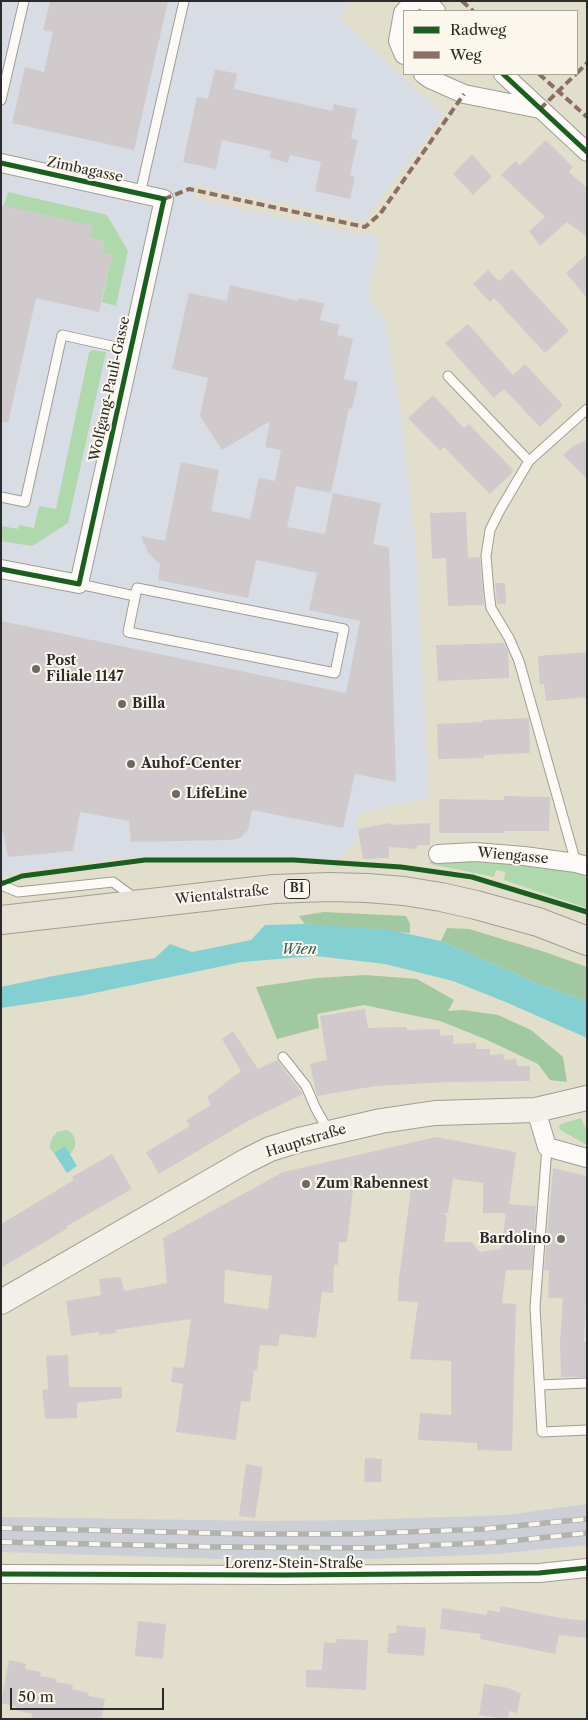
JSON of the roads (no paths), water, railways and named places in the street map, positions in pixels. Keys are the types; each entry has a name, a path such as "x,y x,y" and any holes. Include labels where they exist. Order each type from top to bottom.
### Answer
{"main road":[{"name":"Wientalstraße","path":"1,920 274,889 328,887 404,891 441,897 538,922 587,941"},
{"name":"Hauptstraße","path":"1,1302 270,1149 330,1132 381,1121 435,1113 536,1110 587,1098"}],"street":[{"path":"425,1 435,10"},
{"path":"403,13 398,41 403,53"},
{"path":"424,75 464,94 540,109"},
{"path":"504,75 587,152"},
{"name":"Zimbagasse","path":"1,163 164,199"},
{"name":"Wolfgang-Pauli-Gasse","path":"79,584 164,199"},
{"path":"1,569 79,584"},
{"name":"Wiengasse","path":"438,854 475,852 582,865"},
{"path":"536,1110 547,1147 587,1158"},
{"name":"Lorenz-Stein-Straße","path":"1,1574 283,1575 529,1573 587,1568"}],"lane":[{"path":"1,100 24,1"},
{"path":"140,194 184,1"},
{"path":"1,497 25,502 62,335 130,350"},
{"path":"448,376 529,461"},
{"path":"582,865 519,661 509,638 491,608 486,556 490,530 529,461 587,409"},
{"path":"79,584 136,596"},
{"path":"137,588 344,629 335,673 128,632 136,596 137,588"},
{"path":"1,885 18,892 113,882 143,904"},
{"path":"283,1058 306,1086 316,1109 330,1132"},
{"path":"547,1147 535,1308 542,1432 587,1430"},
{"path":"540,1385 587,1383"}],"water":[{"name":"Wien","path":"305,924 390,930 441,941 539,984 587,1002 587,1038 453,981 385,964 316,956 242,962 80,996 1,1008 1,987 155,958 170,944 192,952 251,940 265,925"},
{"path":"65,1146 77,1166 67,1173 54,1153"}],"railway":[{"path":"1,1528 251,1534 354,1534 484,1529 587,1519"},
{"path":"1,1542 216,1547 372,1548 501,1542 587,1533"}],"place":[{"name":"Post Filiale 1147","path":"36,669"},
{"name":"Billa","path":"122,704"},
{"name":"Auhof-Center","path":"131,764"},
{"name":"LifeLine","path":"176,794"},
{"name":"Zum Rabennest","path":"306,1184"},
{"name":"Bardolino","path":"561,1239"}]}
